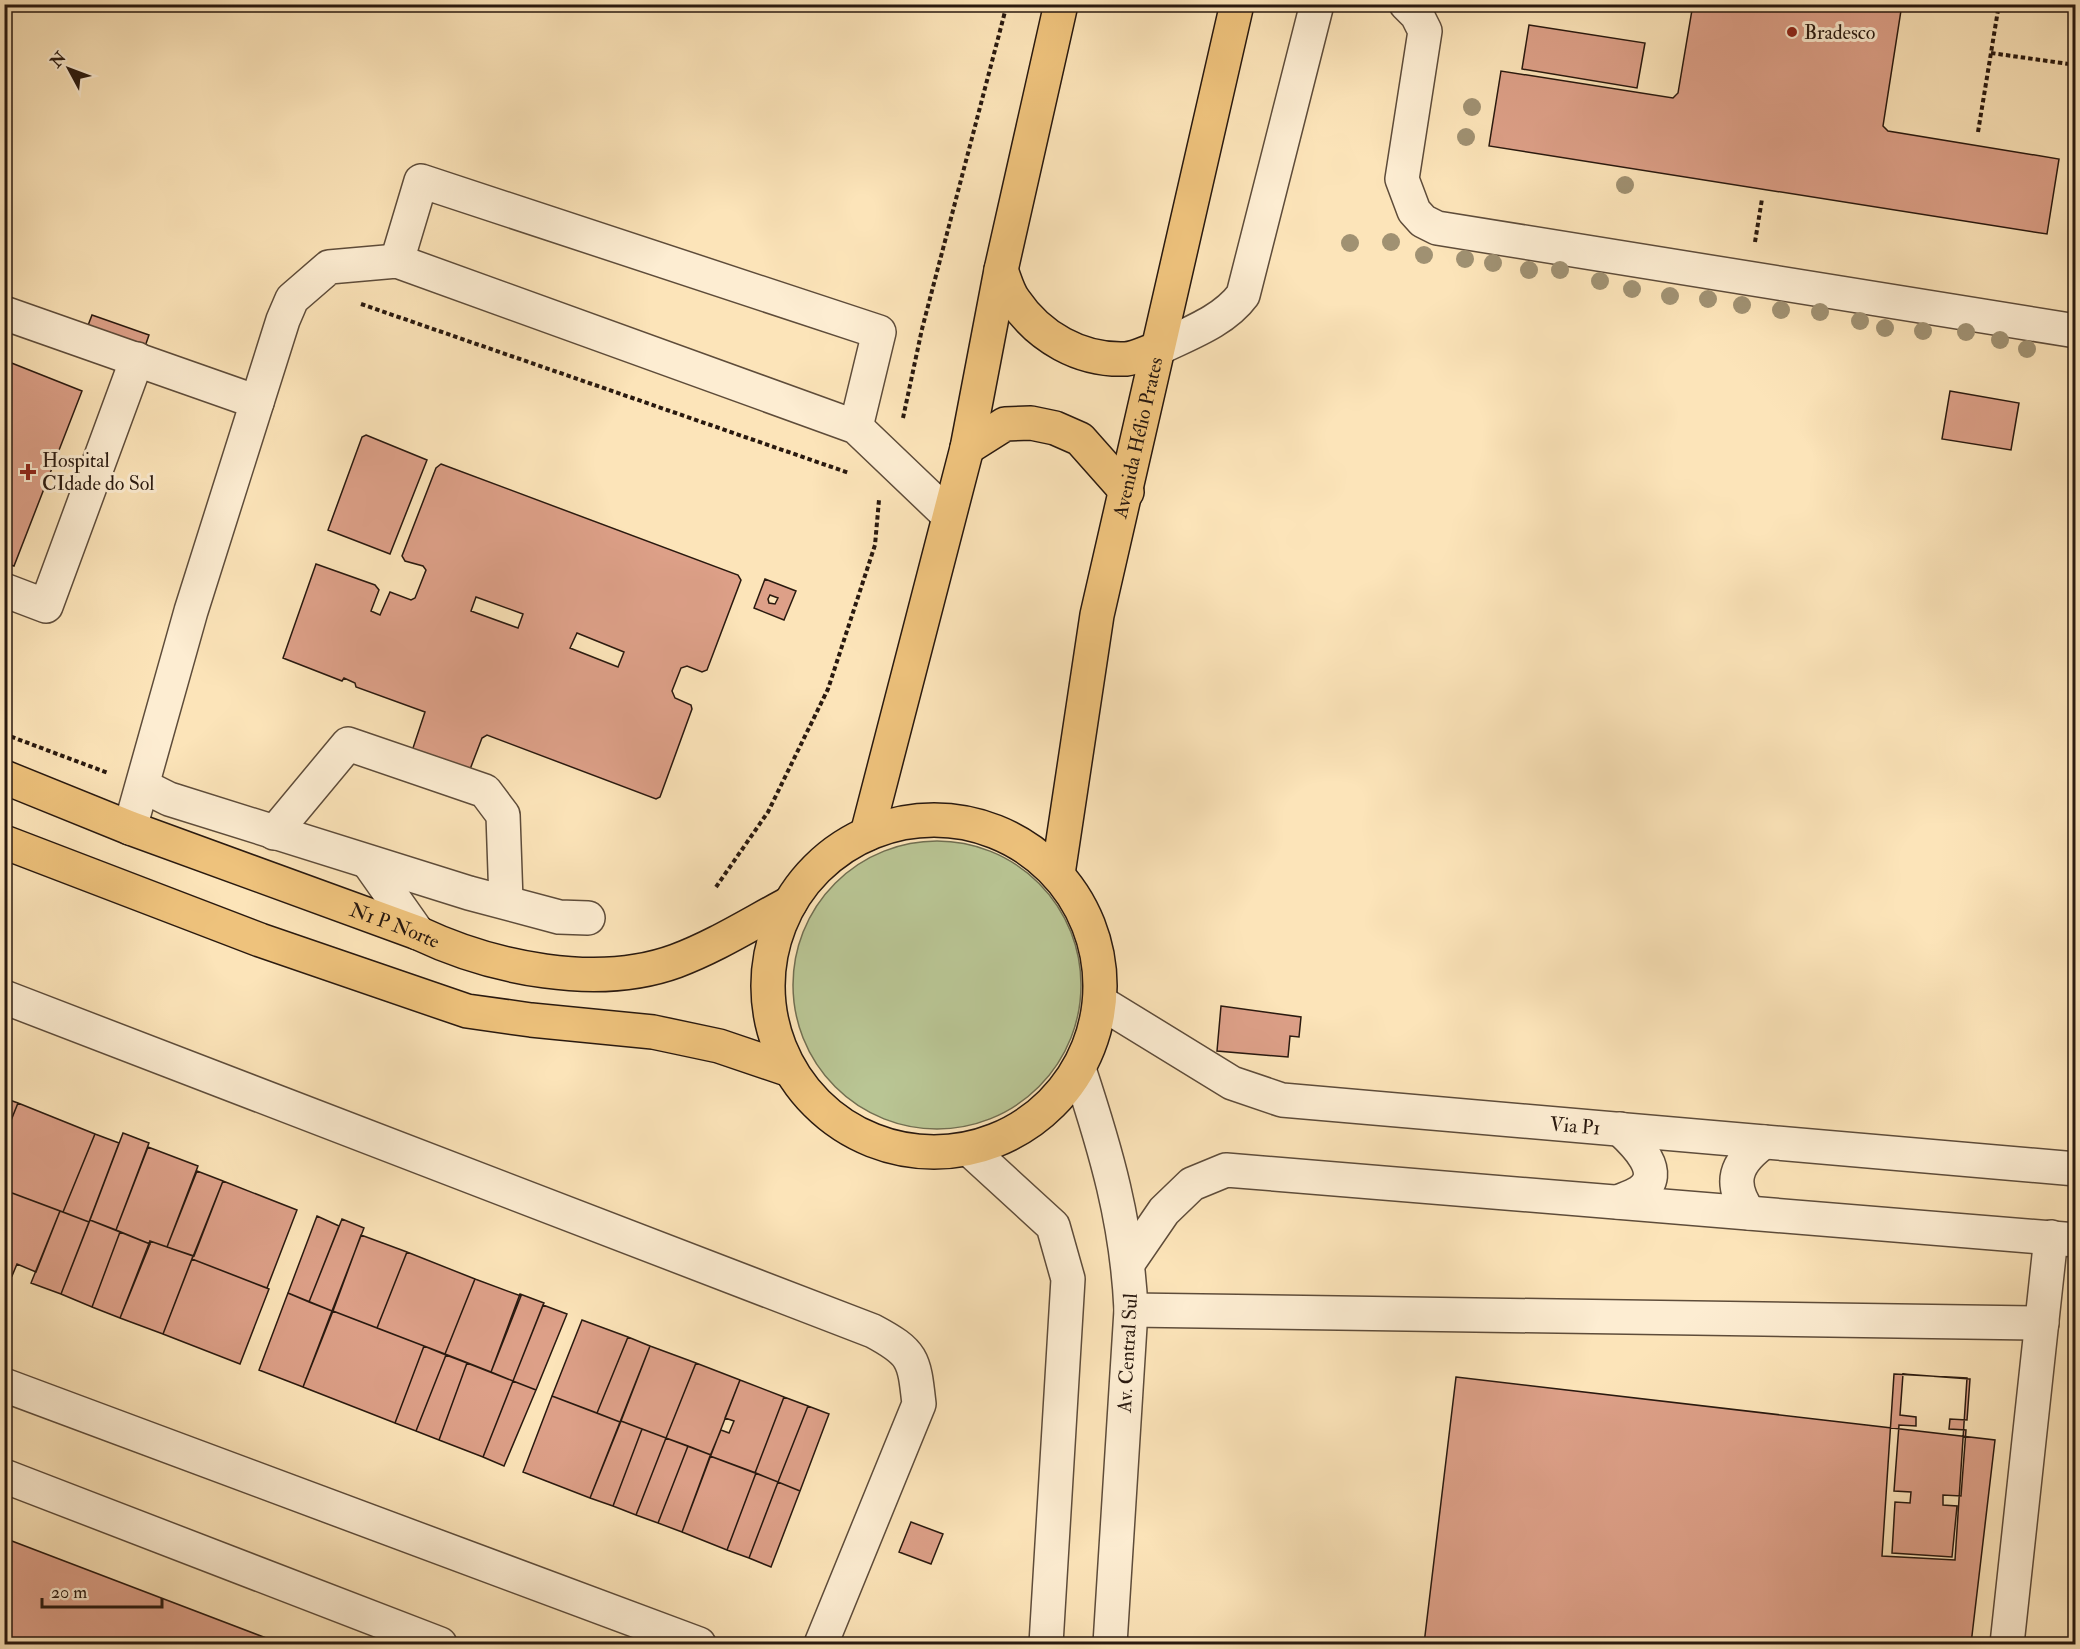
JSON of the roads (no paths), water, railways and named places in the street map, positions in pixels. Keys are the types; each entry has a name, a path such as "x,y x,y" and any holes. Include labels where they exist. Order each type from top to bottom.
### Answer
{"main road":[{"path":"867,834 967,448 1001,270 1061,4"},
{"name":"Avenida Hélio Prates","path":"1058,874 1097,615 1237,4"},
{"path":"1001,270 1012,298 1033,323 1052,340 1106,358 1128,359 1157,349"},
{"path":"967,448 1005,424 1031,423 1055,428 1080,439 1127,492"},
{"name":"N1 P Norte","path":"4,777 130,828 418,933 457,952 584,976 624,973 673,962 712,946 790,903"},
{"path":"934,819 969,823 1003,833 1032,850 1058,874 1079,902 1093,934 1100,968 1100,1002 1093,1036 1079,1069 1058,1097 1032,1120 1002,1138 969,1149 934,1153 900,1149 866,1139 836,1122 810,1098 790,1070 776,1038 768,1004 768,969 776,935 790,903 810,875 828,859 867,834 900,823 934,819"},
{"path":"4,842 249,936 467,1011 653,1032 719,1046 790,1070"}],"street":[{"path":"1157,349 1221,317 1234,307 1243,295 1317,4"},
{"path":"1406,4 1417,15 1425,31 1402,180 1414,210 1423,221 1437,228 2076,331"},
{"path":"397,261 421,182 879,332 856,427"},
{"path":"130,828 162,710 283,320 292,300 329,267 397,261 856,427 948,515"},
{"path":"4,313 256,402"},
{"path":"4,590 46,606 137,359"},
{"path":"274,833 348,744 485,791 503,816 506,901"},
{"path":"143,786 169,800 469,893 506,901 559,917 588,918"},
{"path":"368,862 418,933"},
{"path":"4,997 862,1326 900,1345 915,1364 919,1404 821,1644"},
{"name":"Via P1","path":"1100,1002 1232,1083 1282,1100 2076,1169"},
{"name":"Av. Central Sul","path":"1079,1069 1110,1164 1129,1262 1131,1310 1110,1644"},
{"path":"1618,1202 1641,1191 1650,1181 1651,1172 1638,1145 1620,1129"},
{"path":"1749,1213 1735,1190 1737,1173 1752,1150 1764,1142"},
{"path":"969,1149 1053,1226 1068,1279 1046,1644"},
{"path":"1129,1262 1171,1204 1192,1184 1227,1170 2063,1238 2042,1323 2007,1644"},
{"path":"1131,1310 2042,1323"},
{"path":"4,1385 699,1644"},
{"path":"4,1476 440,1644"}],"place":[{"name":"Bradesco","path":"1792,32"},
{"name":"Hospital CIdade do Sol","path":"28,472"}]}
